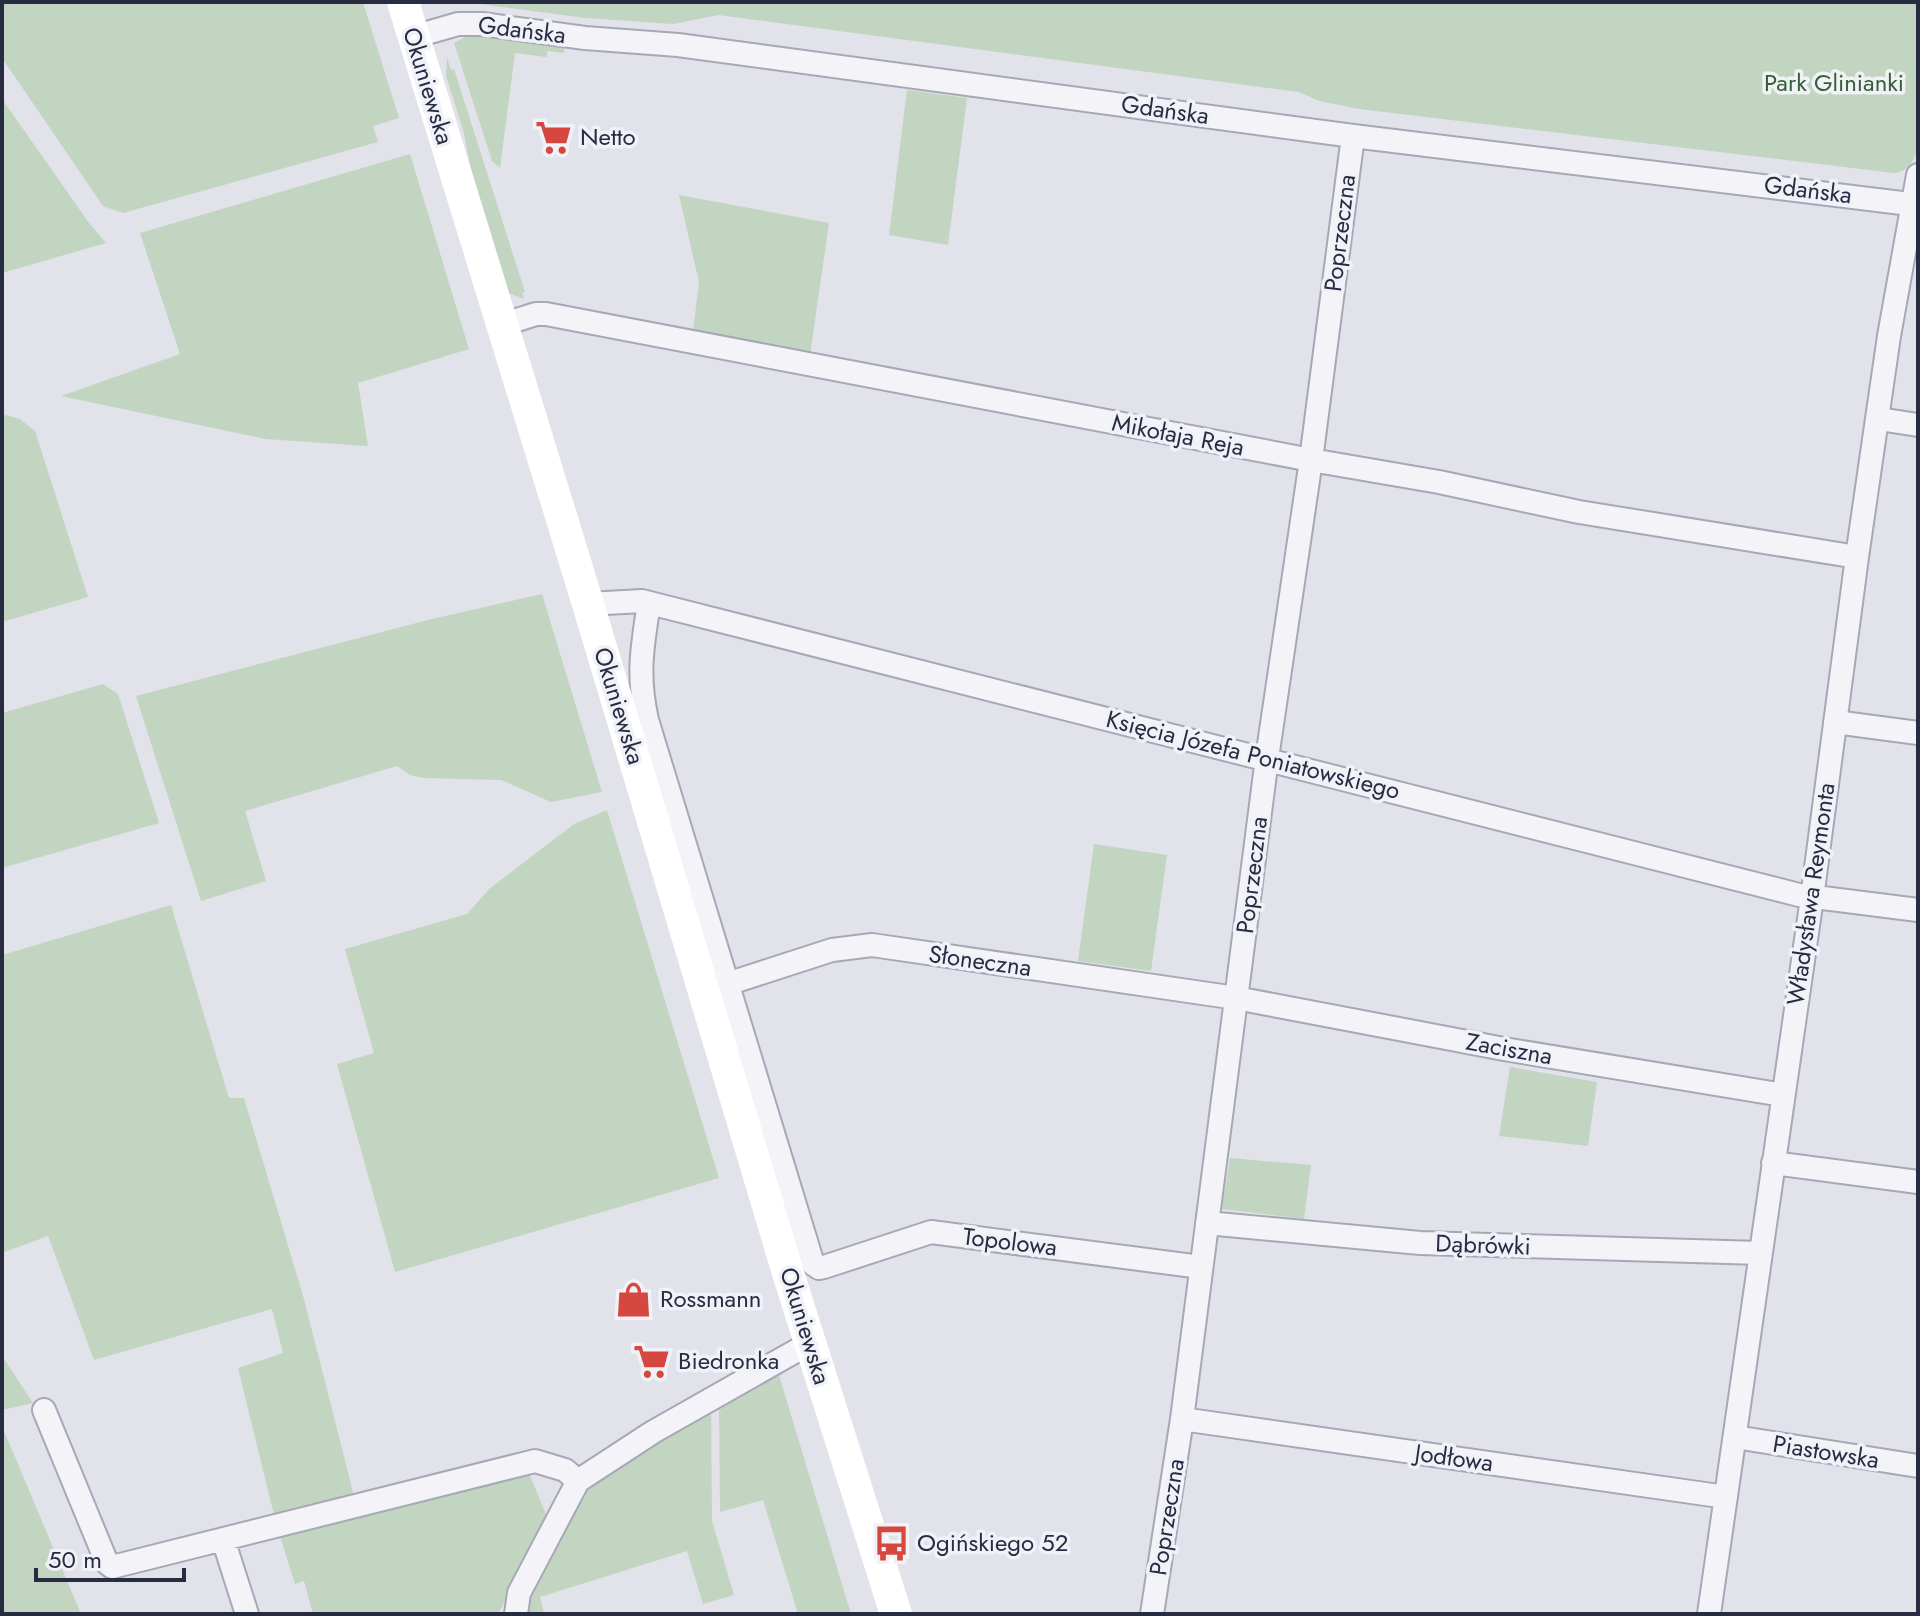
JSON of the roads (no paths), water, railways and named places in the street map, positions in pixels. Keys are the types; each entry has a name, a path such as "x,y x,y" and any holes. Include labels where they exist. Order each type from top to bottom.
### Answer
{"main road":[{"name":"Okuniewska","path":"403,2 427,33 501,325 830,1411 896,1614"},
{"name":"Okuniewska","path":"830,1411 843,1501 876,1614"}],"street":[{"name":"Gdańska","path":"427,33 458,24 482,24 585,38 678,45 1353,136 1914,204"},
{"name":"Poprzeczna","path":"1152,1614 1182,1419 1267,758 1311,460 1353,136"},
{"name":"Władysława Reymonta","path":"1709,1614 1812,898 1857,557 1918,175"},
{"name":"Mikołaja Reja","path":"501,325 546,314 1439,482 1579,512 1857,557"},
{"path":"1879,419 1918,425"},
{"name":"Księcia Józefa Poniatowskiego","path":"588,604 623,600 649,603 1812,898 1918,910"},
{"name":"Okuniewska","path":"649,603 640,661 641,694 811,1261 815,1267 824,1267"},
{"path":"1835,722 1918,733"},
{"name":"Słoneczna","path":"727,984 832,950 872,945 1236,998"},
{"name":"Zaciszna","path":"1236,998 1504,1049 1783,1095"},
{"path":"1773,1163 1918,1182"},
{"name":"Dąbrówki","path":"1207,1223 1420,1243 1760,1253"},
{"name":"Topolowa","path":"824,1267 931,1232 1201,1267"},
{"path":"516,1614 519,1593 578,1481 653,1432 810,1343"},
{"path":"44,1410 107,1563 112,1567 535,1461 565,1470 578,1481"},
{"name":"Jodłowa","path":"1182,1419 1726,1497"},
{"name":"Piastowska","path":"1735,1437 1918,1466"},
{"path":"223,1539 247,1614"}],"place":[{"name":"Netto","path":"554,137"},
{"name":"Rossmann","path":"634,1299"},
{"name":"Biedronka","path":"652,1361"},
{"name":"Ogińskiego 52","path":"891,1543"}],"park label":[{"name":"Park Glinianki","path":"1834,83"}]}
